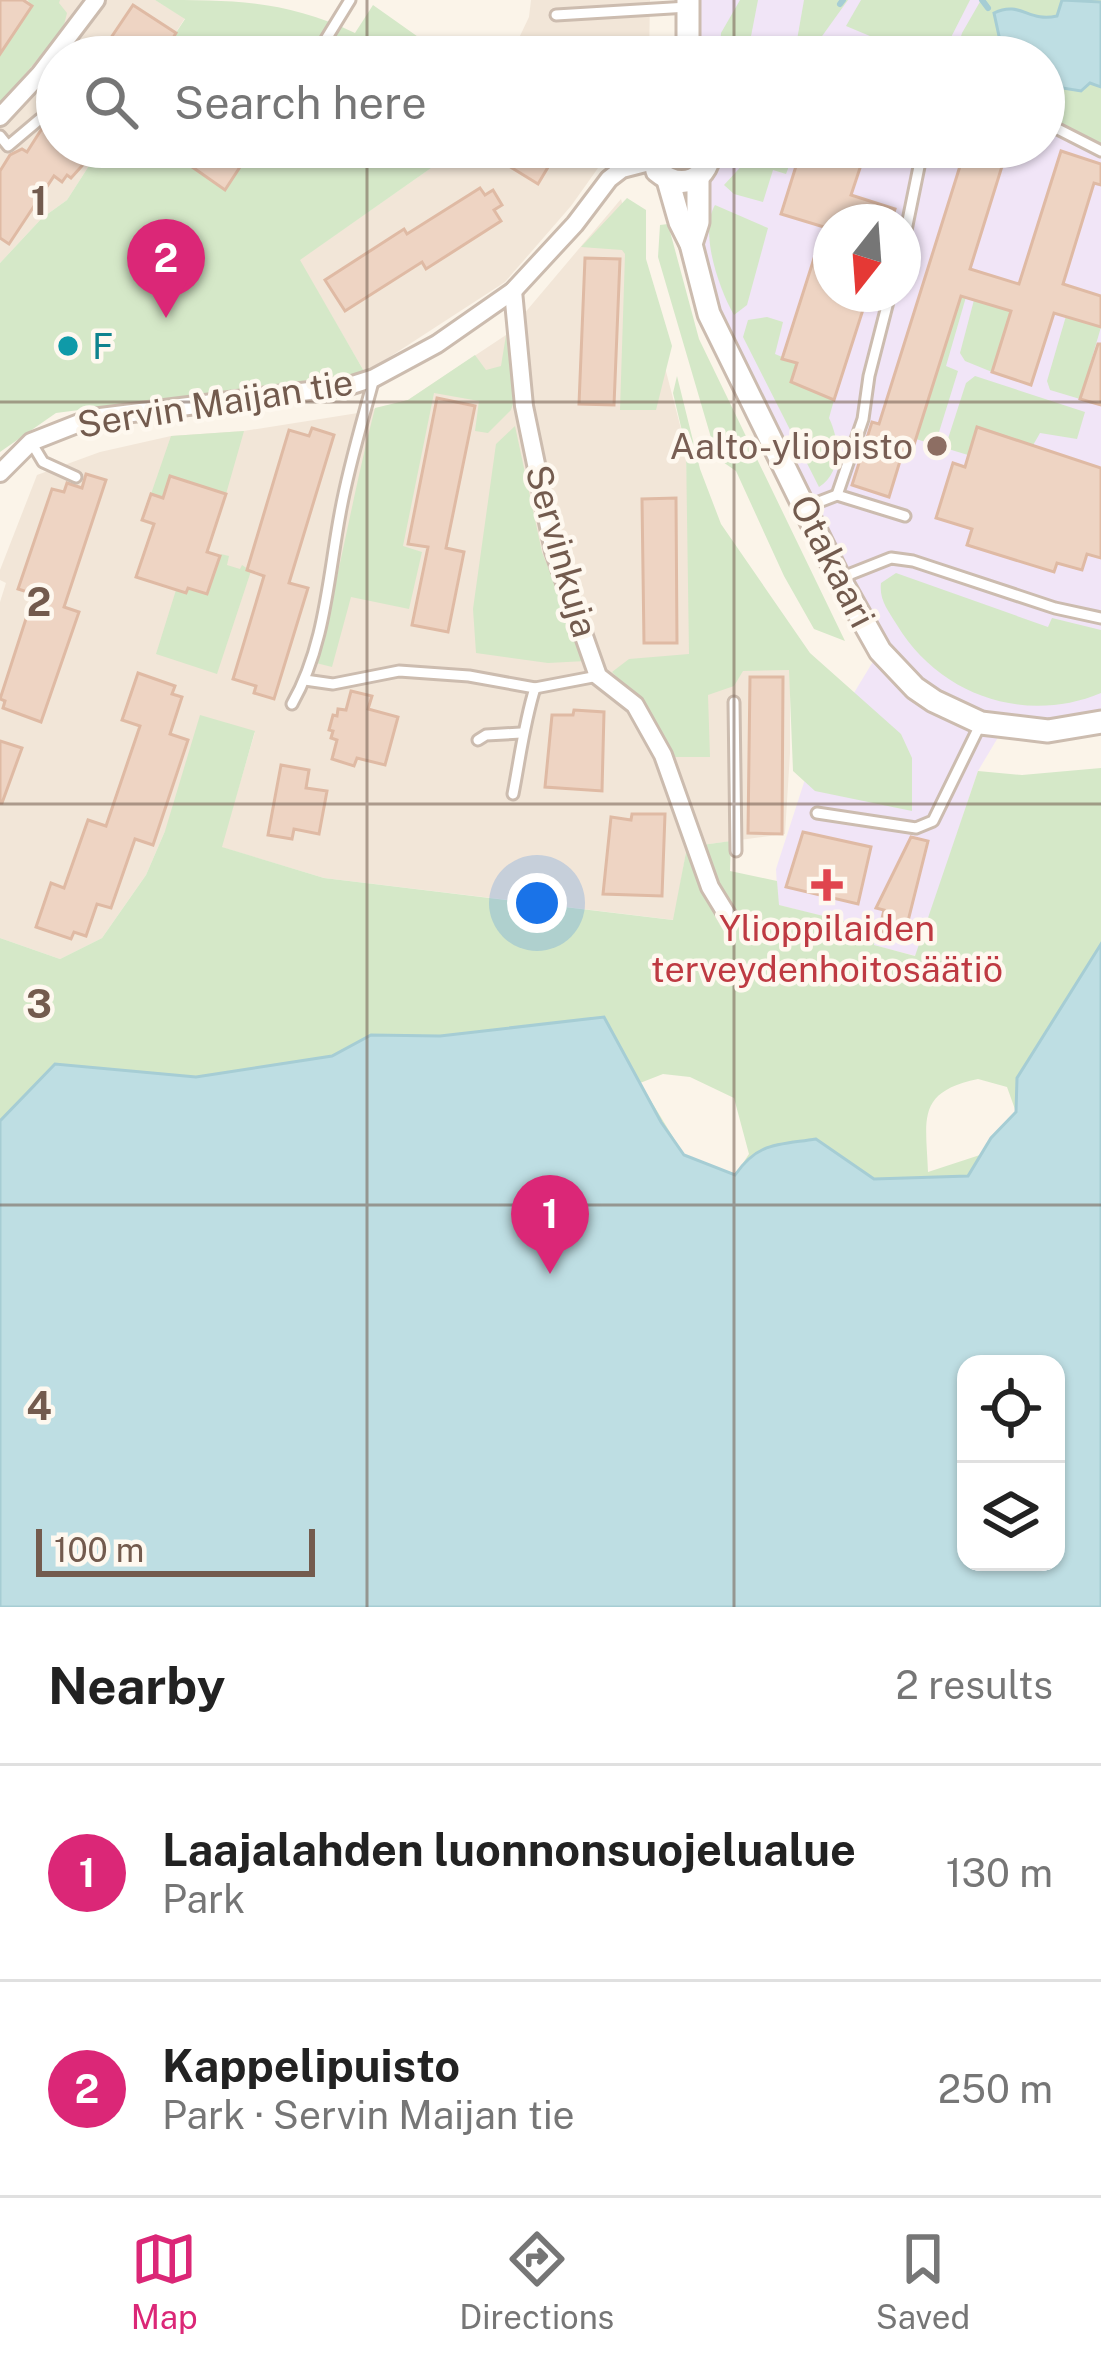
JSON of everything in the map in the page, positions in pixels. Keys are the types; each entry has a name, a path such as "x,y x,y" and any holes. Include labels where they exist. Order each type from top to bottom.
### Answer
{"street":[{"path":"69,36 96,0"},
{"path":"688,4 688,36"},
{"path":"0,118 36,78"},
{"name":"Servin Maijan tie","path":"0,472 32,442 92,418 309,392 374,378 437,344 513,291 609,179 624,168"},
{"path":"661,168 668,180 680,183 698,177"},
{"name":"Otakaari","path":"692,244 698,222 698,177 705,168"},
{"name":"Otakaari","path":"668,180 692,244 709,314 866,630 897,670 934,701 981,723 1048,731 1101,722"},
{"name":"Servinkuja","path":"513,291 524,406 554,551 598,676 635,705 663,755 710,886 729,918"}],"lane":[{"path":"328,36 350,0"},
{"path":"556,15 688,4"},
{"path":"0,158 36,122"},
{"path":"1065,133 1101,151"},
{"path":"0,136 8,146"},
{"path":"911,204 918,168"},
{"path":"837,495 863,419 868,376 885,312"},
{"path":"292,704 305,680 333,577 340,510 374,378"},
{"path":"32,442 43,462 76,477"},
{"path":"806,508 837,495 905,516"},
{"path":"839,578 891,558 914,561 1055,608 1101,618"},
{"path":"305,680 333,684 399,671 469,676 535,688 598,676"},
{"path":"513,794 521,733 535,688"},
{"path":"734,702 736,851"},
{"path":"817,814 916,828 933,821 981,723"},
{"path":"478,740 486,735 521,733"}],"shaded area":[{"path":"0,0 155,0 185,18 173,36 36,36 36,168 88,168 67,200 42,218 0,263"},
{"path":"531,0 650,0 649,36 520,36"},
{"name":"Aalto-yliopisto","path":"688,0 1101,0 1101,722 1003,729 978,771 916,956 873,945 875,929 778,905 776,869 809,767 880,650 694,266 707,168 1065,168 1065,36 688,36"},
{"path":"431,168 598,168 505,282 365,373 299,260"},
{"path":"621,199 686,448 691,621 790,624 785,834 687,847 674,920 324,878 221,847 255,732 165,831 146,875 102,938 60,959 0,938 0,602 6,583 0,580 0,570 37,475 100,452 171,436 244,431 408,400 506,335"}],"green space":[{"path":"28,0 60,0 67,13 63,29 57,36 36,36 36,61 0,104 0,54 31,7"},
{"path":"155,0 258,4 305,14 355,33 373,5 417,36 174,36 185,19"},
{"path":"740,0 758,0 751,36 721,33"},
{"path":"804,0 848,0 822,36 798,36"},
{"path":"861,0 970,0 952,36 870,36 846,26"},
{"path":"981,0 1101,0 1101,144 1065,126 1065,36 962,33"},
{"path":"88,168 431,168 300,260 365,373 56,413 0,452 0,263 42,218 67,200"},
{"path":"740,168 788,168 786,174 773,170 763,202 734,194 724,185"},
{"path":"627,198 646,210 646,259 672,346 656,410 620,410 625,254 581,247"},
{"path":"715,205 768,228 747,305 734,315 710,245"},
{"path":"668,224 699,339 845,641 814,629 736,471 717,458 658,257 660,225"},
{"path":"961,296 966,297 946,366 958,371 935,445 916,439"},
{"path":"974,300 1011,311 992,372 965,361 960,353"},
{"path":"1066,316 1101,327 1080,399 1050,390 1047,381"},
{"path":"767,317 783,322 775,354 797,363 791,382 834,400 829,418 837,456 832,473 819,487 743,337 748,320"},
{"path":"506,335 514,401 488,433 475,431 479,401 434,393 403,546 422,552 409,609 351,597 332,667 316,663 375,408 408,400 475,355 486,370 501,366"},
{"path":"677,376 700,469 721,524 810,653 901,734 912,758 912,811 815,791 793,771 789,670 743,671 734,686 708,695 710,757 672,757 650,712 612,672 629,659 689,654 686,448 673,393"},
{"path":"975,376 1085,412 1077,439 1040,433 1032,447 978,427 968,455 945,448 966,383"},
{"path":"515,426 542,552 586,661 548,663 476,653 473,609 496,444"},
{"path":"244,431 226,494 171,476 163,498 151,494 171,436"},
{"path":"221,554 229,556 227,565 240,569 242,565 251,571 217,674 156,654 176,590 207,594"},
{"path":"896,573 1048,627 1052,618 1101,630 1101,693 1043,706 1014,704 960,686 915,649 887,610 881,583"},
{"path":"200,715 255,731 222,847 324,878 673,920 687,847 731,841 730,871 777,881 779,905 876,929 874,945 915,956 978,771 1022,775 1101,768 1101,1607 0,1607 0,938 60,959 102,938 146,875 165,831","holes":["663,1074 690,1077 734,1098 749,1154 735,1175 684,1155 640,1083","978,1079 1007,1087 1016,1112 983,1154 928,1172 927,1123 934,1100"]}],"water":[{"path":"1062,0 1101,2 1101,87 1090,83 1081,91 1065,88 1065,36 999,36 994,13 1011,9 1039,17 1057,16"},
{"path":"1101,944 1101,1607 0,1607 0,1121 55,1064 196,1077 332,1056 371,1035 440,1036 604,1017 684,1155 735,1175 760,1151 816,1139 874,1179 968,1176 991,1138 1016,1112 1017,1078"}],"building":[{"path":"0,0 23,0 32,6 0,54"},
{"path":"133,5 176,33 174,36 112,36"},
{"path":"36,138 36,168 80,168 62,182 54,176 9,244 0,238 0,171 10,155 22,149 27,152"},
{"path":"1065,152 1101,164 1101,185 1094,183 1063,284 1101,296 1101,327 1054,313 1031,385 992,372 1011,311 961,296 912,451 904,448 889,497 852,485 872,422 879,424 914,312 921,312 921,290 959,168 1001,168 970,269 1019,284 1056,168 1065,168"},
{"path":"194,168 239,168 225,190"},
{"path":"512,168 548,168 538,184"},
{"path":"795,168 860,168 851,195 879,204 813,204 813,224 781,214"},
{"path":"480,188 485,195 493,190 502,205 494,210 501,221 426,269 422,262 345,311 325,280"},
{"path":"585,258 620,259 614,405 579,404"},
{"path":"813,262 813,312 862,312 834,400 791,382 797,363 782,359"},
{"path":"1101,344 1101,405 1080,399"},
{"path":"437,398 475,406 446,548 464,552 448,632 412,625 428,547 408,544"},
{"path":"977,427 1101,468 1101,558 1087,554 1082,570 1057,563 1054,572 967,545 972,529 936,518 953,463 965,467"},
{"path":"312,428 334,435 289,583 308,588 274,699 254,693 256,686 233,679 264,576 247,570 289,430 309,436"},
{"path":"86,474 106,480 64,607 79,612 41,722 3,708 5,701 0,699 34,594 18,589 52,489 64,492 67,483 82,488"},
{"path":"170,476 226,494 207,552 220,556 207,594 188,588 186,593 136,577 154,524 142,520 151,494 163,498"},
{"path":"676,498 677,643 644,643 642,499"},
{"path":"138,673 175,686 172,694 182,697 170,734 188,740 153,845 135,839 111,908 97,904 86,936 74,932 71,939 36,927 51,883 64,888 88,820 106,826 140,726 122,720"},
{"path":"750,677 783,677 782,834 748,833"},
{"path":"351,691 372,696 368,709 398,717 385,765 357,758 354,766 332,759 337,740 329,730 333,715 337,716 338,709 346,710"},
{"path":"574,710 604,712 602,791 545,787 552,715 573,715"},
{"path":"0,741 22,748 2,803 0,803"},
{"path":"281,765 309,770 306,788 327,791 319,834 294,829 292,839 268,835"},
{"path":"632,814 665,814 662,896 603,894 611,817 631,820"},
{"path":"803,832 871,847 858,904 786,887"},
{"path":"911,837 928,841 904,937 879,931 884,910 876,908"}],"waterway":[{"path":"840,4 843,0"},
{"path":"982,0 988,8"}],"place":[{"name":"Kappelipuisto","path":"166,318"},
{"name":"F","path":"68,346"},
{"name":"Aalto-yliopisto","path":"937,446"},
{"name":"Ylioppilaiden terveydenhoitosäätiö","path":"827,885"},
{"name":"Laajalahden luonnonsuojelualue","path":"550,1274"}]}
